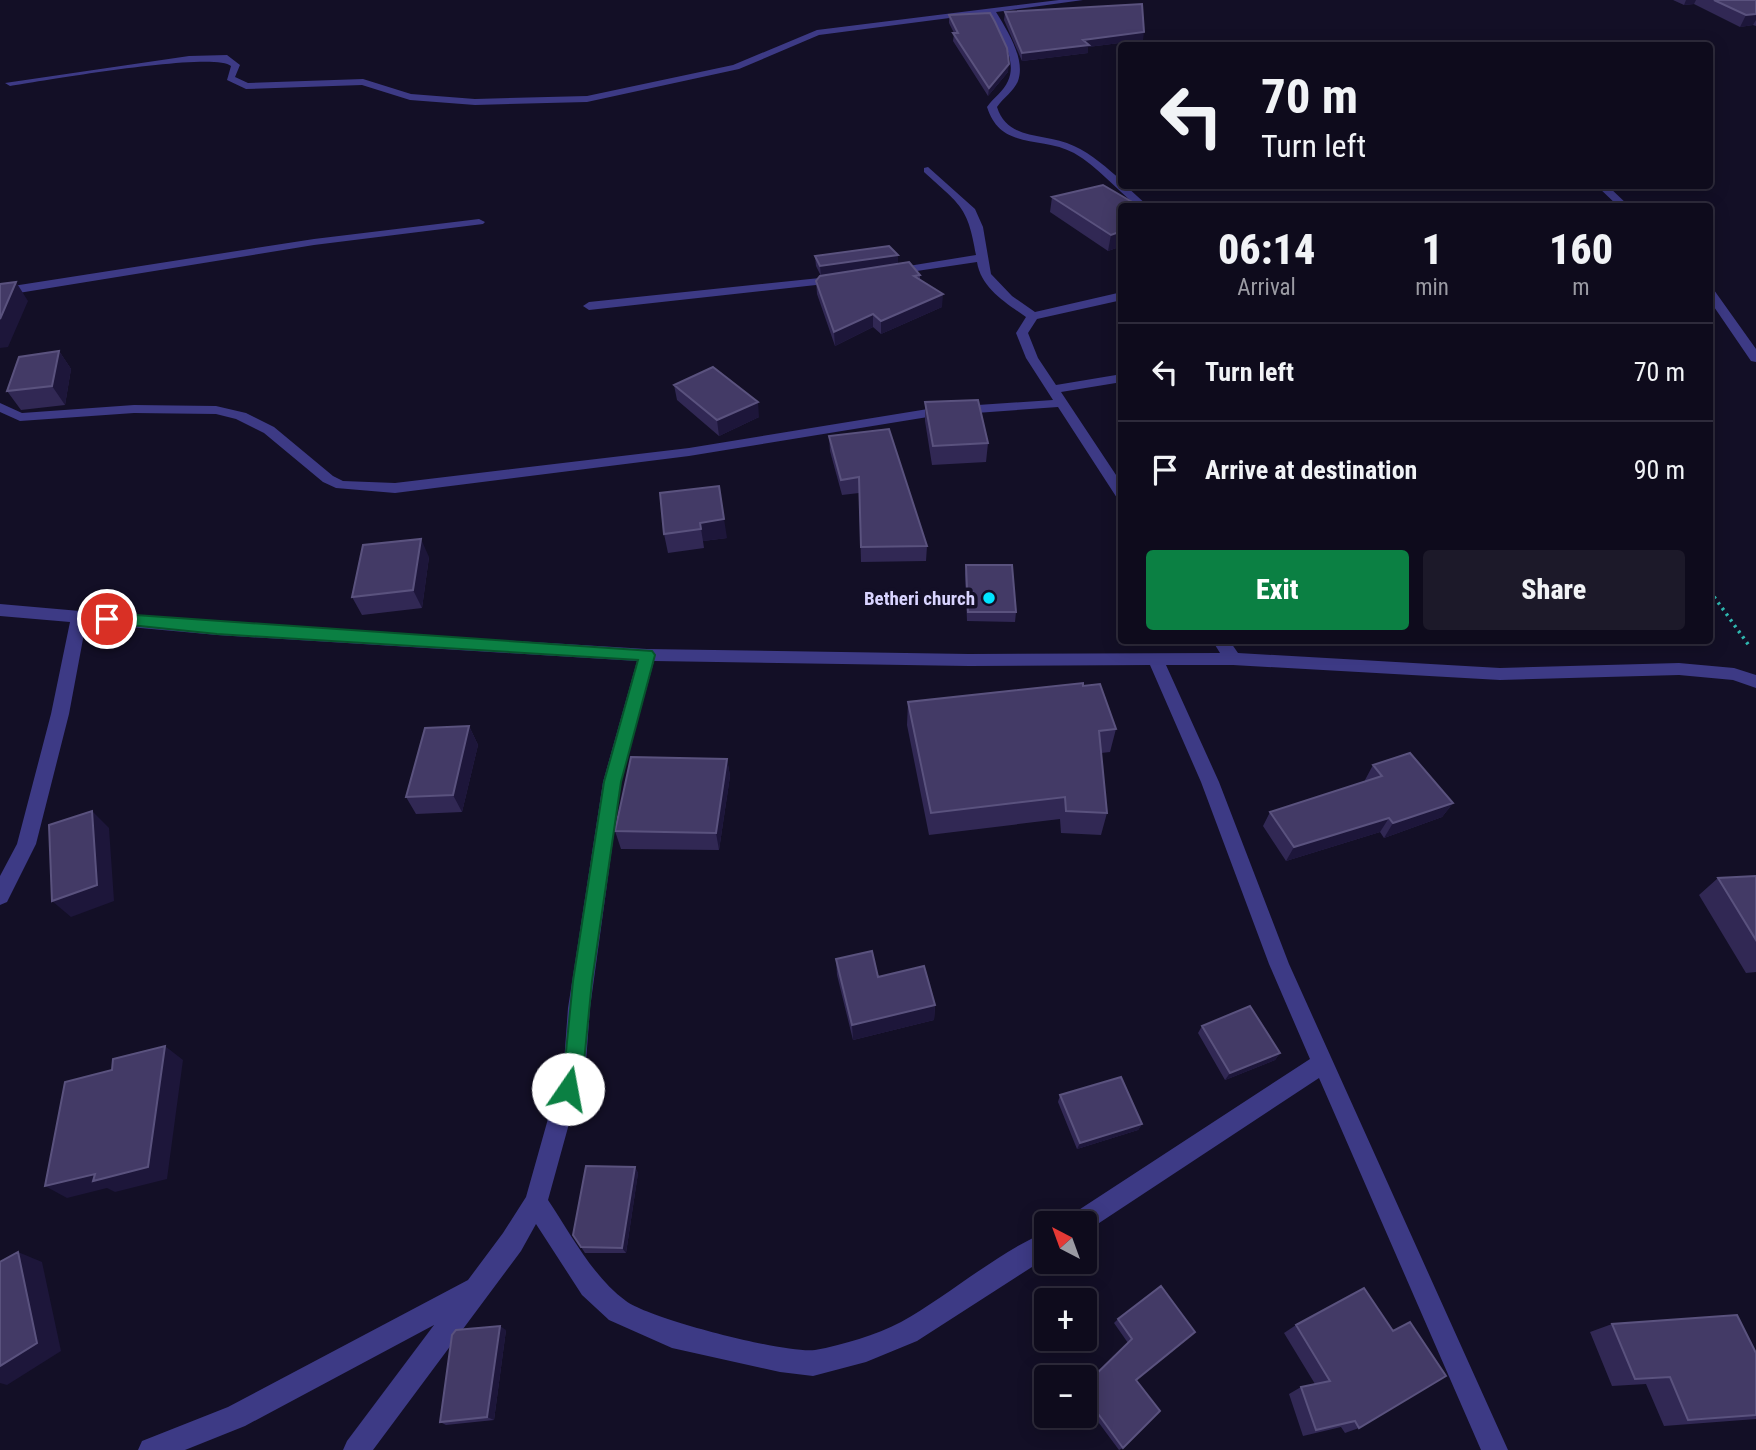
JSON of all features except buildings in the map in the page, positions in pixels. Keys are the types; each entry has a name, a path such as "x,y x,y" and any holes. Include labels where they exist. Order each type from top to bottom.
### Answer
{"street":[{"path":"10,83 189,59 227,58 236,65 230,78 246,86 346,80 362,82 410,97 546,103 587,99 691,79 736,67 817,33 837,29 1079,0"},
{"path":"990,9 1002,30 1015,70 1014,79 1007,91 992,107 996,122 1014,134 1057,143 1074,150 1118,186"},
{"path":"928,170 970,209 977,228 985,275 992,285 1033,316"},
{"path":"1122,189 1139,203"},
{"path":"1605,189 1621,203"},
{"path":"0,292 314,242 479,222"},
{"path":"871,275 981,258"},
{"path":"589,306 857,277"},
{"path":"1118,297 1033,316 1025,324 1022,333 1032,358 1118,489"},
{"path":"1713,297 1756,358"},
{"path":"1052,390 1118,379"},
{"path":"0,407 19,417 134,410 216,410 241,416 269,430 328,479 341,485 395,488 689,452 934,412 1060,403"},
{"path":"0,610 217,629 647,655 1156,661 1233,659 1500,674 1679,669 1734,674 1756,682"},
{"path":"0,896 26,845 60,714 79,616"},
{"path":"1223,644 1233,659"},
{"path":"356,1450 478,1288 536,1202 575,1062 581,995 612,782 647,655"},
{"path":"1156,661 1210,782 1279,964 1495,1450"},
{"path":"1097,1211 1324,1062"},
{"path":"536,1202 591,1286 618,1311 672,1335 769,1357 813,1363 866,1349 908,1332 1034,1252"},
{"path":"151,1450 236,1418 478,1288"}],"path":[{"path":"1713,595 1756,657"}],"place":[{"name":"Betheri church","path":"989,598"}],"route":[{"path":"107,619 217,629 647,655 612,782 579,1008 575,1062 568,1089"}]}
